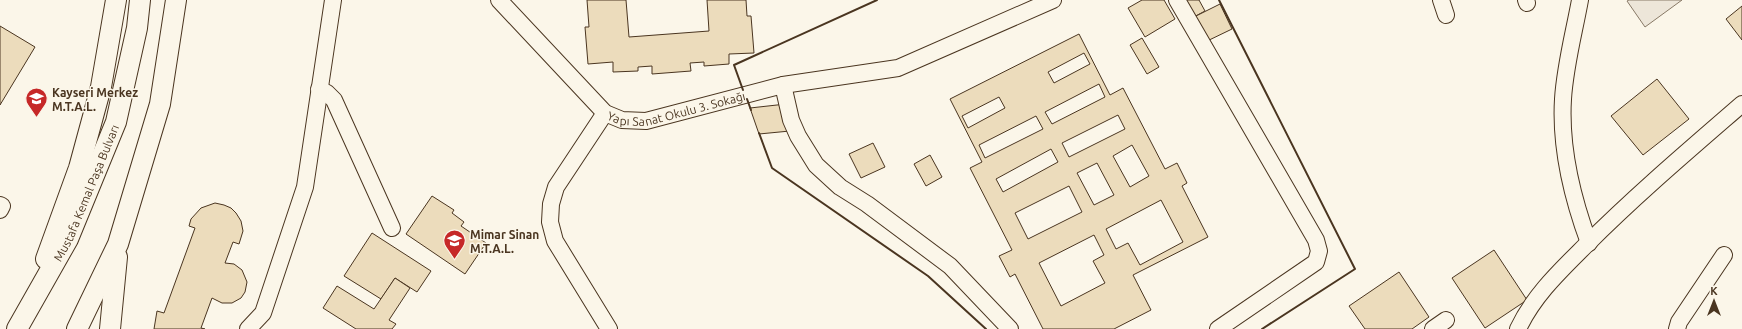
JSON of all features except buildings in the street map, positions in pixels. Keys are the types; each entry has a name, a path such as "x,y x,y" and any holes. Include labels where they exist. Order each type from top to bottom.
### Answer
{"main road":[{"path":"27,312 79,168 101,88 116,0"},
{"name":"Mustafa Kemal Paşa Bulvarı","path":"17,329 68,240 116,122 137,28 140,0"},
{"path":"77,329 118,244 160,104 176,0"},
{"path":"110,329 118,244"}],"street":[{"path":"248,329 263,313 305,187 333,0"},
{"name":"Yapı Sanat Okulu 3. Sokağı","path":"499,0 605,113 622,120 646,121 783,85 898,68 1053,0"},
{"path":"1177,0 1312,234 1319,251 1316,262 1218,329"},
{"path":"1580,0 1565,82 1563,119 1566,152 1574,196 1589,242"},
{"path":"783,85 786,103 798,136 807,152 820,169 840,187 868,204 950,266 1010,329"},
{"path":"319,89 327,93 334,100 392,228"},
{"path":"1518,329 1525,314 1545,286 1641,191 1742,104"},
{"path":"605,113 556,187 550,204 550,222 555,241 609,329"},
{"path":"0,205 2,206 0,210"},
{"path":"1677,329 1679,322 1724,255"}],"shaded area":[{"path":"1682,0 1645,27 1627,1"}],"wall":[{"path":"743,90 734,65 877,0"},
{"path":"1219,0 1355,269 1262,329"},
{"path":"747,99 751,110"},
{"path":"759,133 772,168 928,276 986,329"}],"place":[{"name":"Kayseri Merkez M.T.A.L.","path":"36,118"},
{"name":"Mimar Sinan M.T.A.L.","path":"454,260"}]}
